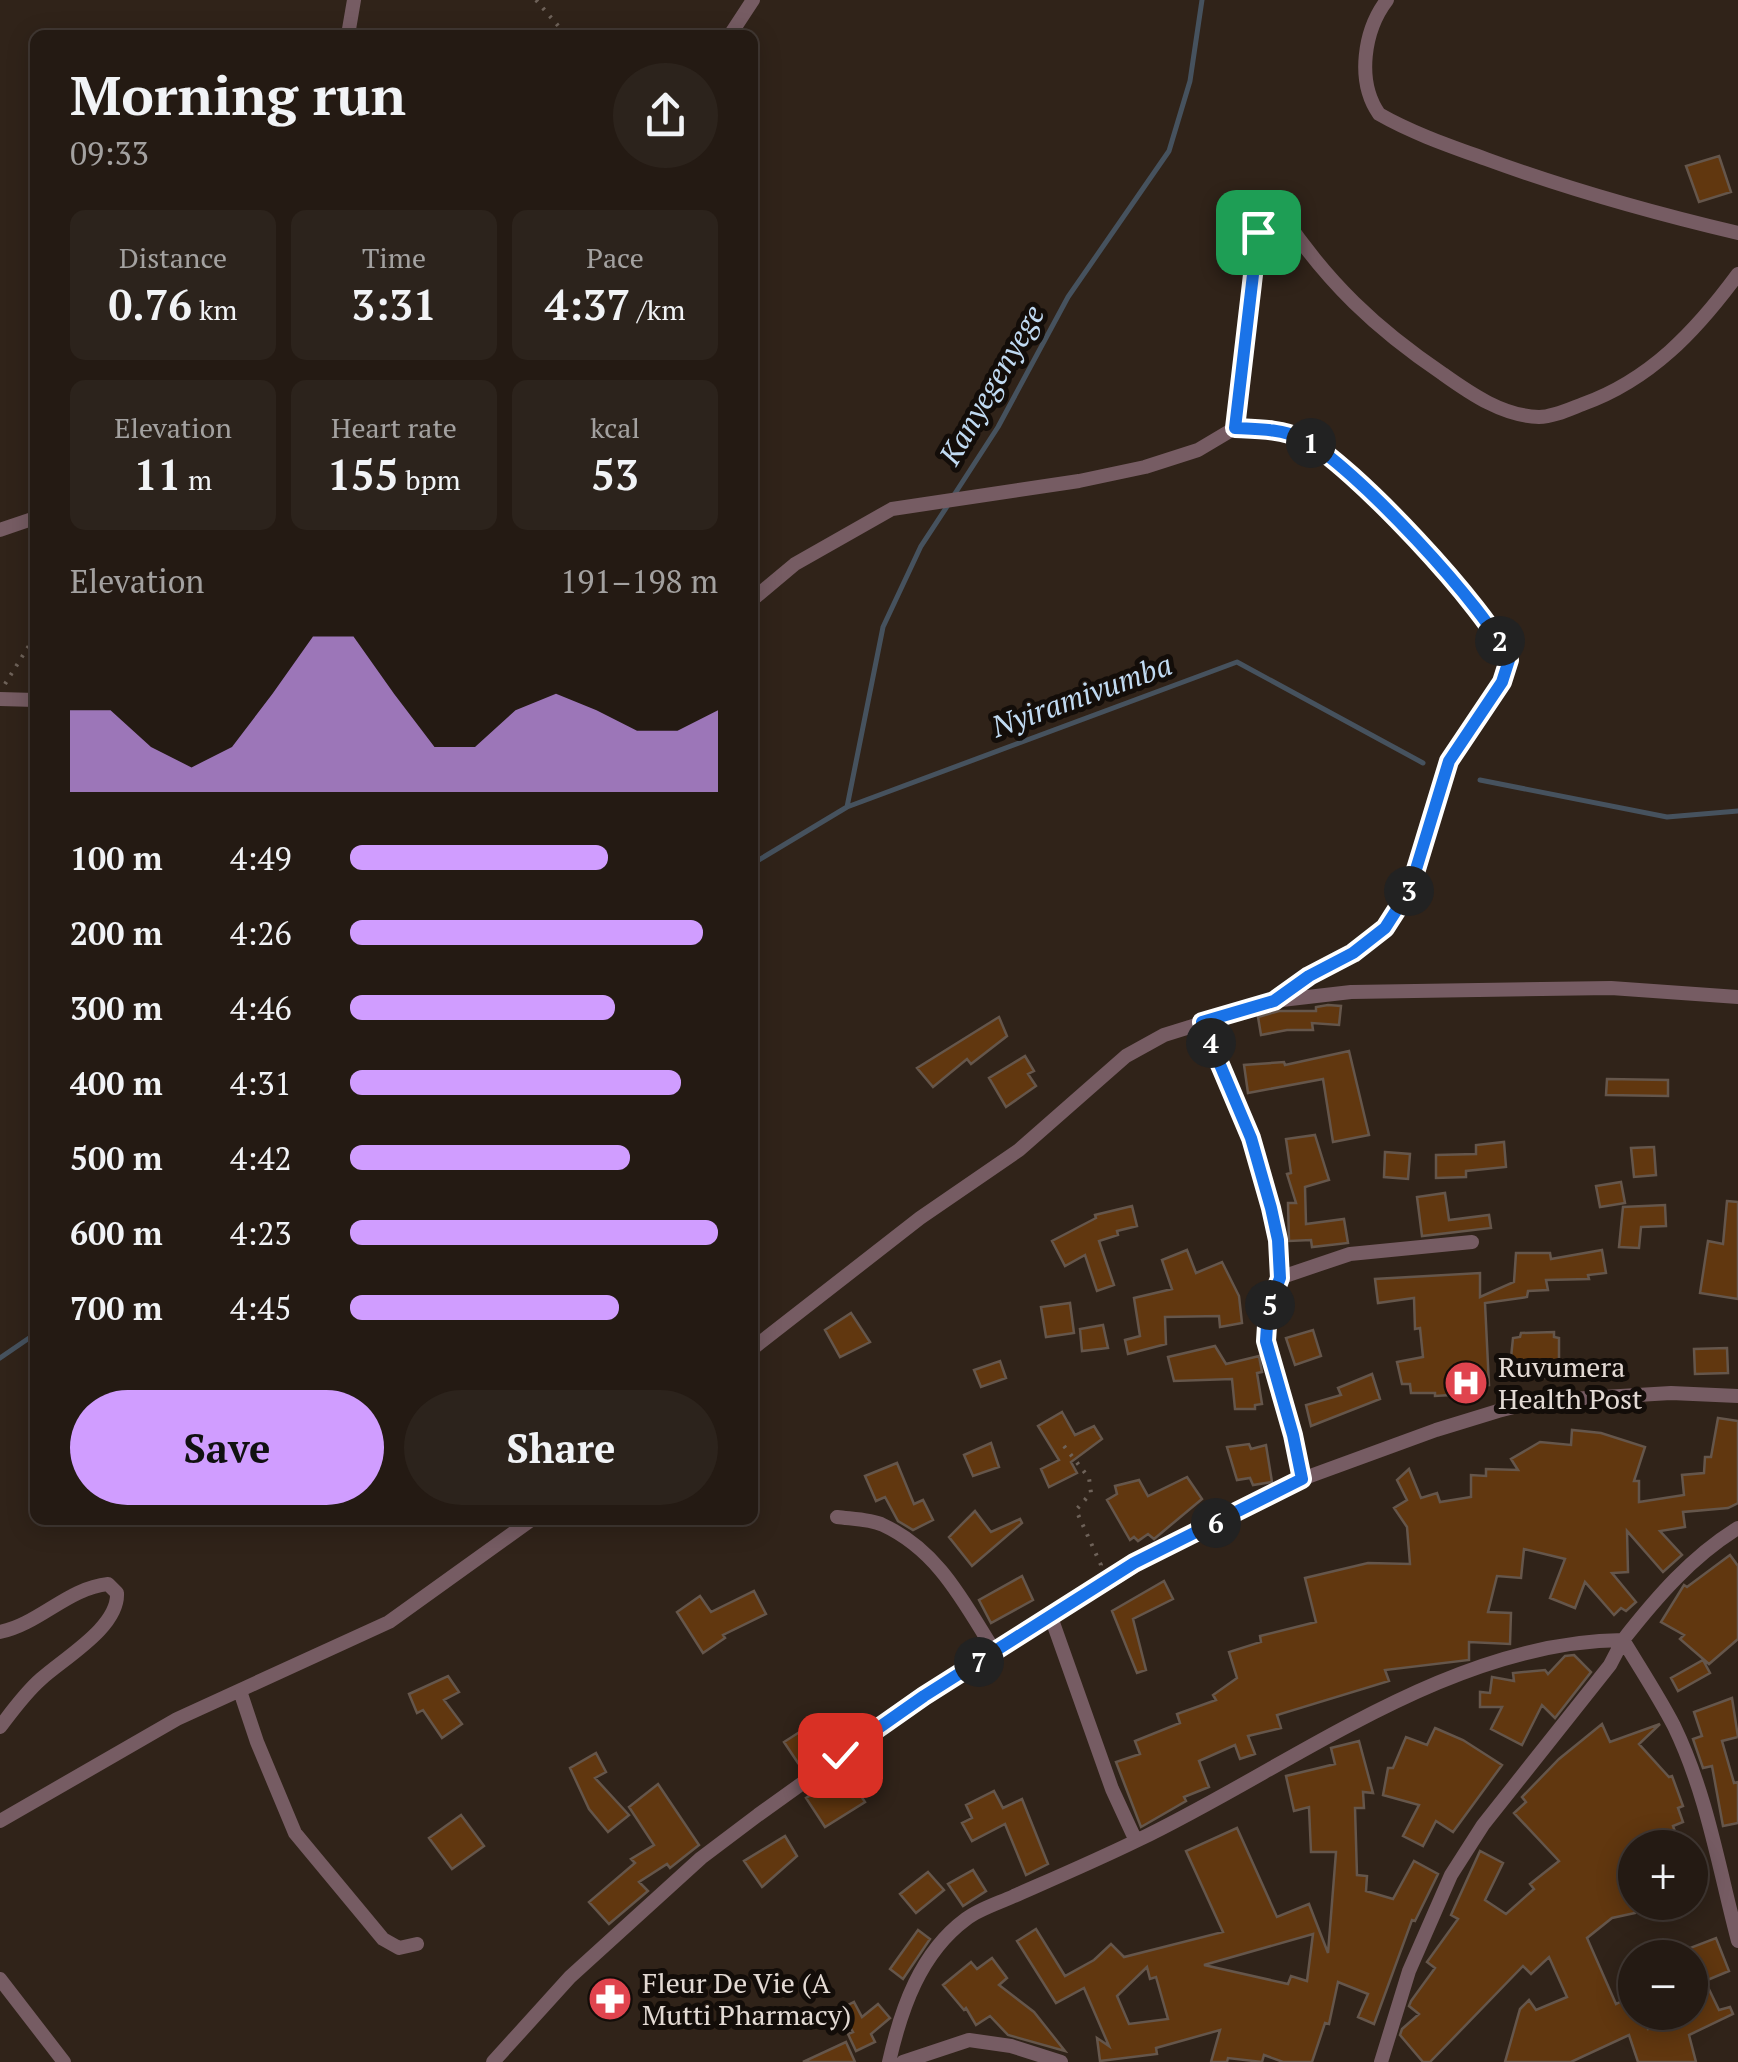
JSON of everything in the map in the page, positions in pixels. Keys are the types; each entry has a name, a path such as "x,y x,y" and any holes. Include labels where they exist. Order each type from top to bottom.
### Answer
{"street":[{"path":"349,30 354,0"},
{"path":"733,30 753,0"},
{"path":"1387,0 1372,24 1366,48 1370,94 1379,114 1449,146 1522,172 1738,234"},
{"path":"1235,428 1258,232 1268,215 1282,215 1325,274 1384,333 1470,393 1510,412 1542,417 1631,384 1703,320 1738,274"},
{"path":"758,595 796,564 892,509 1079,481 1145,467 1198,450 1235,428 1288,433 1329,454 1435,561 1492,630 1509,660 1502,682 1449,761 1422,858 1396,915 1362,947 1309,976 1274,1001"},
{"path":"0,530 30,520"},
{"path":"0,696 30,699"},
{"path":"758,1344 920,1218 1018,1150 1126,1056 1164,1035 1274,1001 1351,992 1592,988 1738,997"},
{"path":"1202,1022 1251,1138 1278,1240 1280,1278 1268,1310 1266,1341 1302,1479"},
{"path":"1280,1278 1350,1254 1472,1242"},
{"path":"493,2062 570,1976 701,1858 869,1734 1180,1538 1302,1479 1436,1430 1537,1402 1670,1393 1738,1396"},
{"path":"838,1517 881,1524 919,1547 945,1571 994,1652"},
{"path":"0,1821 177,1719 389,1622 524,1525"},
{"path":"1380,2062 1410,1971 1451,1875 1483,1825 1610,1665 1623,1640 1658,1596 1706,1551 1738,1528"},
{"path":"0,1632 82,1590 108,1584 117,1593 116,1606 98,1630 40,1679 0,1727"},
{"path":"1051,1617 1112,1789 1136,1841"},
{"path":"889,2062 910,1991 939,1944 968,1917 1136,1841 1312,1744 1408,1697 1484,1667 1556,1645 1623,1640"},
{"path":"1623,1640 1674,1726 1690,1766 1708,1816 1738,1941"},
{"path":"240,1691 295,1833 383,1940 400,1948 417,1944"},
{"path":"0,1979 64,2062"},
{"path":"903,2062 970,2040 1012,2046 1061,2062"}],"path":[{"path":"536,0 562,30"},
{"path":"0,696 30,645"},
{"path":"1064,1446 1089,1478 1091,1493 1076,1510 1101,1565 1096,1589"}],"building":[{"path":"1719,156 1731,192 1699,202 1686,166"},
{"path":"1341,1006 1339,1025 1312,1023 1313,1030 1261,1035 1258,1017 1279,1011 1316,1011 1316,1007"},
{"path":"999,1017 1007,1036 971,1064 967,1059 933,1087 917,1068"},
{"path":"1349,1051 1369,1135 1333,1142 1323,1079 1248,1093 1244,1065 1285,1065"},
{"path":"1025,1056 1034,1071 1028,1074 1036,1086 1006,1107 989,1078"},
{"path":"1607,1079 1668,1080 1668,1096 1606,1095"},
{"path":"1315,1135 1329,1180 1305,1187 1306,1224 1344,1219 1348,1243 1312,1247 1311,1240 1289,1241 1288,1203 1296,1203 1287,1174 1291,1173 1286,1139"},
{"path":"1504,1142 1506,1167 1466,1171 1466,1177 1436,1178 1436,1155 1476,1154 1476,1145"},
{"path":"1654,1147 1656,1175 1634,1177 1631,1148"},
{"path":"1385,1152 1410,1154 1408,1179 1384,1177"},
{"path":"1621,1182 1625,1203 1600,1207 1596,1186"},
{"path":"1445,1193 1449,1220 1489,1215 1491,1228 1422,1236 1417,1197"},
{"path":"1727,1201 1738,1202 1738,1299 1700,1293 1708,1241 1723,1244"},
{"path":"1665,1205 1666,1226 1641,1227 1639,1248 1619,1247 1623,1207"},
{"path":"1132,1206 1137,1226 1099,1241 1114,1285 1097,1291 1085,1255 1065,1266 1052,1241 1096,1218 1095,1215"},
{"path":"1187,1250 1196,1273 1222,1262 1239,1296 1242,1323 1220,1327 1219,1316 1165,1317 1166,1344 1128,1354 1125,1340 1140,1336 1134,1298 1172,1289 1162,1260"},
{"path":"1602,1250 1606,1273 1588,1275 1589,1279 1546,1280 1548,1290 1528,1291 1527,1297 1485,1303 1489,1385 1450,1388 1451,1395 1435,1396 1411,1393 1410,1384 1402,1384 1397,1362 1423,1357 1420,1328 1415,1329 1414,1298 1378,1303 1375,1279 1480,1273 1480,1297 1514,1282 1516,1253 1550,1253 1551,1259"},
{"path":"1070,1303 1074,1333 1046,1337 1041,1307"},
{"path":"851,1313 870,1342 840,1357 825,1330"},
{"path":"1103,1325 1108,1348 1082,1351 1080,1329"},
{"path":"1313,1330 1321,1356 1295,1365 1286,1338"},
{"path":"1554,1332 1554,1337 1559,1338 1556,1377 1530,1379 1529,1372 1510,1367 1513,1338 1521,1333"},
{"path":"1215,1346 1226,1364 1259,1356 1262,1372 1257,1373 1262,1404 1255,1405 1255,1409 1235,1409 1232,1379 1174,1381 1168,1357"},
{"path":"1727,1348 1728,1373 1695,1374 1694,1349"},
{"path":"1000,1361 1006,1378 981,1387 974,1370"},
{"path":"1372,1374 1380,1399 1311,1426 1306,1405 1341,1395 1338,1388"},
{"path":"1062,1412 1075,1435 1094,1426 1102,1439 1071,1462 1077,1473 1049,1487 1041,1469 1059,1460 1038,1426"},
{"path":"1718,1418 1738,1421 1738,1503 1728,1508 1683,1512 1685,1527 1660,1531 1682,1555 1663,1572 1627,1531 1628,1572 1612,1573 1636,1602 1626,1611 1621,1608 1614,1615 1585,1582 1575,1608 1550,1598 1565,1559 1524,1549 1521,1578 1497,1576 1488,1612 1511,1613 1510,1644 1469,1642 1469,1660 1385,1670 1389,1681 1277,1715 1281,1728 1248,1736 1255,1754 1240,1759 1235,1745 1199,1761 1209,1787 1184,1797 1186,1801 1141,1827 1116,1762 1140,1754 1135,1741 1180,1723 1177,1714 1216,1700 1213,1695 1237,1678 1229,1652 1261,1642 1260,1636 1316,1622 1305,1578 1368,1563 1410,1564 1407,1527 1394,1508 1407,1500 1397,1480 1409,1469 1421,1498 1437,1493 1440,1502 1471,1497 1471,1475 1486,1476 1486,1469 1518,1470 1511,1459 1540,1442 1571,1445 1572,1430 1601,1433 1645,1447 1634,1481 1639,1481 1639,1502 1684,1495 1682,1475 1704,1473"},
{"path":"991,1443 999,1467 973,1476 964,1455"},
{"path":"1249,1444 1251,1449 1266,1445 1272,1482 1253,1485 1250,1478 1237,1480 1227,1447"},
{"path":"897,1463 914,1504 923,1500 933,1520 913,1530 898,1521 885,1497 876,1501 865,1476"},
{"path":"1187,1477 1202,1499 1154,1539 1148,1534 1138,1541 1134,1537 1130,1540 1107,1500 1117,1494 1115,1486 1139,1480 1148,1496"},
{"path":"975,1511 991,1532 1020,1519 1022,1523 972,1566 949,1537"},
{"path":"1730,1555 1738,1566 1738,1639 1709,1664 1680,1639 1684,1635 1661,1622 1684,1585 1687,1587"},
{"path":"1022,1576 1033,1600 991,1623 979,1600"},
{"path":"1164,1581 1173,1599 1133,1619 1146,1670 1137,1673 1112,1611"},
{"path":"754,1591 766,1614 723,1635 725,1638 703,1653 677,1612 700,1596 711,1612"},
{"path":"1574,1655 1591,1672 1555,1718 1542,1705 1522,1745 1491,1729 1502,1707 1480,1707 1480,1692 1490,1693 1492,1677 1514,1681 1513,1673 1545,1670 1548,1674 1565,1656"},
{"path":"1703,1660 1710,1673 1678,1691 1671,1678"},
{"path":"448,1676 459,1692 444,1700 462,1724 442,1738 423,1710 417,1713 409,1694"},
{"path":"1732,1698 1738,1737 1722,1741 1734,1783 1738,1782 1738,1823 1723,1826 1712,1766 1703,1768 1693,1739 1702,1736 1694,1712"},
{"path":"1602,1724 1610,1742 1660,1724 1639,1744 1672,1776 1683,1806 1678,1808 1683,1822 1673,1826 1674,1830 1618,1830 1618,1917 1587,1938 1618,2003 1618,2030 1699,2030 1689,2035 1696,2062 1638,2062 1629,2035 1571,2062 1505,2062 1520,2009 1529,2000 1536,2010 1567,1997 1549,1957 1531,1974 1523,1966 1430,2062 1423,2062 1400,2035 1419,2014 1409,2006 1435,1968 1427,1962 1458,1919 1451,1915 1480,1851 1503,1863 1485,1900 1506,1914 1534,1889 1530,1884 1559,1861 1514,1813 1526,1802 1522,1797 1559,1759"},
{"path":"809,1726 822,1746 798,1763 784,1742"},
{"path":"1435,1728 1463,1740 1502,1765 1453,1832 1436,1821 1423,1846 1403,1836 1419,1805 1383,1795 1388,1768 1393,1768 1406,1737 1427,1745"},
{"path":"1359,1741 1373,1793 1363,1792 1364,1808 1355,1808 1357,1875 1367,1876 1366,1891 1393,1899 1414,1861 1438,1874 1415,1921 1412,1920 1374,2024 1358,2017 1368,1994 1338,1982 1329,2024 1325,2023 1312,2062 1283,2062 1264,2055 1262,2062 1228,2058 1227,2062 1211,2062 1220,2030 1156,2048 1157,2054 1100,2061 1097,2038 1109,2046 1084,1988 1056,2003 1017,1941 1036,1929 1065,1976 1094,1960 1111,1944 1124,1957 1223,1932 1186,1851 1237,1828 1277,1917 1309,1904 1328,1953 1336,1852 1311,1852 1309,1807 1294,1811 1286,1776 1335,1764 1331,1748","holes":["1313,1934 1307,1981 1291,1976 1288,1984 1204,1965","1147,1967 1150,1979 1156,1977 1168,2019 1129,2024 1117,1996"]},
{"path":"596,1753 606,1772 595,1778 629,1815 608,1832 589,1809 570,1768"},
{"path":"846,1773 865,1802 825,1827 806,1798"},
{"path":"658,1784 699,1845 670,1868 667,1864 639,1882 648,1891 609,1924 589,1902 635,1863 631,1859 654,1845 629,1807"},
{"path":"994,1791 1003,1808 1022,1799 1048,1864 1026,1875 1005,1824 972,1841 962,1823 972,1818 966,1805"},
{"path":"461,1815 484,1846 452,1869 429,1838"},
{"path":"785,1836 797,1856 762,1887 744,1861"},
{"path":"973,1870 986,1891 963,1906 948,1884"},
{"path":"928,1872 944,1890 916,1913 900,1894"},
{"path":"918,1930 930,1939 903,1979 890,1969"},
{"path":"1716,1938 1729,1971 1708,1980 1708,1941"},
{"path":"992,1958 1007,1978 999,1985 1034,2012 1065,2051 1008,2035 990,2016 976,2025 966,2008 943,1985 971,1962 977,1969"},
{"path":"1708,1987 1719,2010 1730,2007 1733,2014 1708,2026"},
{"path":"854,2002 862,2017 878,2004 890,2018 871,2034 875,2042 856,2051 848,2034 853,2032 840,2009"},
{"path":"846,2042 855,2062 803,2062"}],"waterway":[{"name":"Kanyegenyege","path":"954,495 998,427 1068,297 1169,151 1190,81 1202,0"},
{"name":"Kanyegenyege","path":"847,807 883,627 921,546 948,505"},
{"name":"Nyiramivumba","path":"758,860 847,807 1237,662 1423,763"},
{"name":"Nyiramivumba","path":"1480,780 1667,817 1738,811"},
{"name":"Nyiramivumba","path":"0,1358 30,1337"}],"place":[{"name":"Ruvumera Health Post","path":"1466,1383"},
{"name":"Fleur De Vie (A Mutti Pharmacy)","path":"610,1999"}],"route":[{"path":"840,1755 924,1696 1134,1563 1302,1479 1266,1341 1268,1310 1280,1278 1271,1208 1251,1138 1202,1022 1274,1001 1309,976 1353,953 1385,928 1410,889 1422,858 1449,761 1502,682 1509,660 1492,630 1435,561 1329,454 1288,433 1235,428 1258,232"}]}
